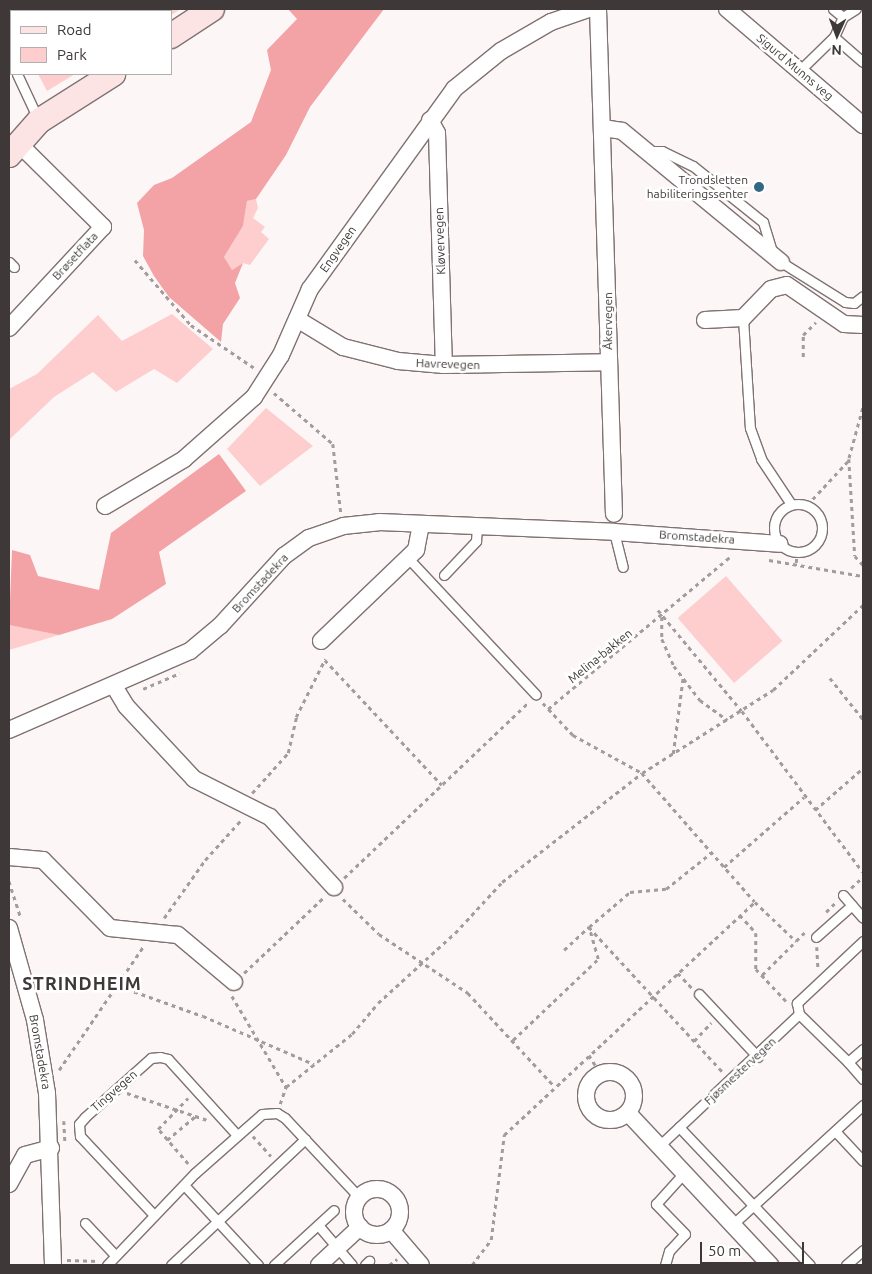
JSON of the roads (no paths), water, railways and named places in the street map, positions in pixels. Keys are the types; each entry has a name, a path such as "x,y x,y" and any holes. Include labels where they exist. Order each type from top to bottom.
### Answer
{"street":[{"path":"172,35 212,9"},
{"name":"Engvegen","path":"105,506 184,458 240,411 266,380 310,289 430,120 469,74 501,50 551,22 588,9"},
{"name":"Åkervegen","path":"598,9 614,514"},
{"name":"Sigurd Munns veg","path":"727,9 863,125"},
{"path":"14,150 39,121 111,75"},
{"name":"Kløvervegen","path":"430,120 438,133 444,365"},
{"path":"602,128 622,131 777,259"},
{"name":"Brøsetflata","path":"9,328 102,226 14,150"},
{"path":"705,320 743,318 771,289 782,285 799,289 850,326 863,325"},
{"name":"Havrevegen","path":"297,319 324,338 367,355 444,365 608,362"},
{"path":"321,641 408,558 419,544 421,524"},
{"name":"Bromstadekra","path":"9,730 117,692 190,651 220,626 284,556 310,538 343,526 421,524 477,526 614,532 780,544"},
{"path":"117,692 194,779 248,804 280,826 333,888"},
{"path":"9,857 43,860 110,928 153,932 185,939 234,982"},
{"name":"Bromstadekra","path":"9,928 35,1020 51,1148 60,1262"},
{"path":"615,1072 632,1085 634,1100 628,1113 606,1120 593,1113 586,1091 601,1074 615,1072"},
{"path":"628,1113 770,1265"},
{"path":"9,1184 25,1155 51,1148"},
{"path":"377,1189 394,1196 400,1213 391,1230 376,1235 360,1228 354,1211 359,1196 377,1189"},
{"path":"320,1265 360,1228"},
{"path":"391,1230 421,1265"}],"lane":[{"path":"833,9 843,18"},
{"path":"799,71 834,38 843,18 856,9"},
{"path":"834,38 863,62"},
{"path":"17,75 39,121"},
{"path":"646,151 662,151 693,166 763,222 777,259 845,302 854,303 863,296"},
{"path":"743,318 750,428 761,459 791,504 775,521 780,544"},
{"name":"Bromstadekra","path":"780,544 797,552 812,548 821,536 822,521 807,505 791,504"},
{"path":"444,575 476,540 477,526"},
{"path":"614,532 623,567"},
{"path":"408,558 536,695"},
{"path":"843,895 863,918"},
{"path":"816,937 852,905"},
{"path":"863,941 797,1003 799,1014 863,1079"},
{"path":"699,994 758,1057"},
{"name":"Fjøsmestervegen","path":"659,1146 758,1057 799,1014"},
{"path":"848,1062 863,1050"},
{"name":"Tingvegen","path":"153,1214 78,1131 81,1120 151,1058 160,1057 168,1059 237,1134"},
{"path":"732,1225 863,1105"},
{"path":"107,1263 195,1173 237,1134 262,1114 277,1113 359,1196"},
{"path":"679,1127 810,1265"},
{"path":"835,1131 863,1161"},
{"path":"171,1265 305,1140"},
{"path":"665,1265 669,1251 686,1234 656,1204 684,1173"},
{"path":"184,1185 258,1265"},
{"path":"274,1265 334,1210"},
{"path":"85,1223 114,1254"},
{"path":"318,1225 336,1250 352,1265"},
{"path":"846,1265 863,1250"}],"place":[{"name":"Trondsletten habiliteringssenter","path":"759,187"}],"district":[{"name":"STRINDHEIM","path":"82,983"}]}
